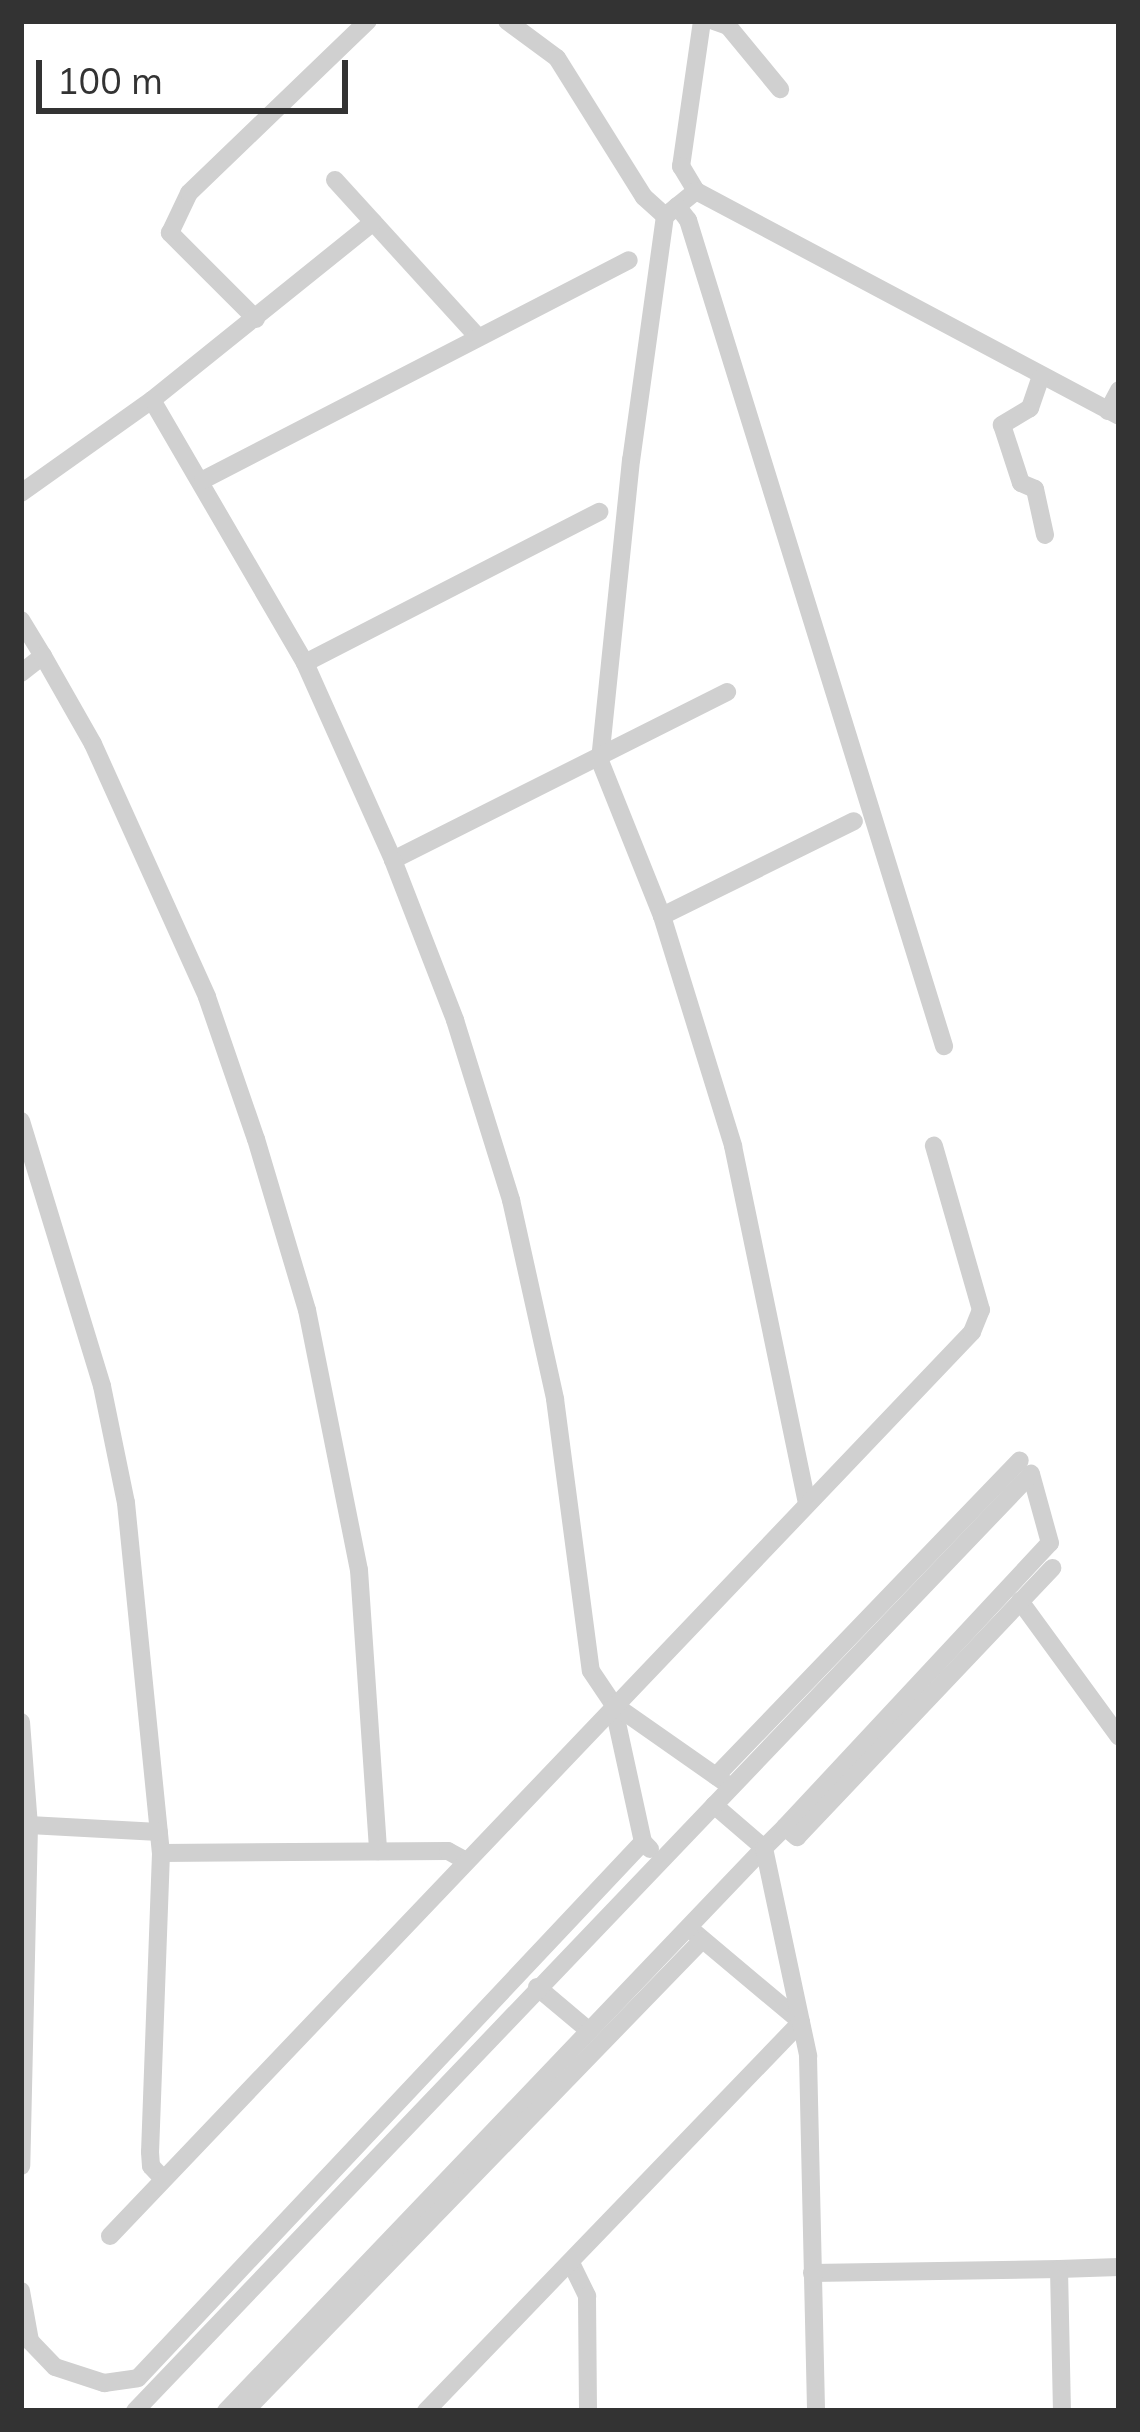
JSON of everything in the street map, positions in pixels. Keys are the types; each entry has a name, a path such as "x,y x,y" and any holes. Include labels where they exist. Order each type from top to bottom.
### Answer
{"street":[{"path":"256,319 170,233 190,193 368,21"},
{"path":"506,21 557,58 644,197 688,220 944,1046"},
{"path":"702,21 681,166 696,191 1113,414 1119,390"},
{"path":"714,21 728,26 780,89"},
{"path":"335,180 477,336"},
{"path":"696,191 671,211 631,460 600,760 662,916 733,1147 807,1503"},
{"path":"21,494 152,400 373,222"},
{"path":"202,480 628,260"},
{"path":"1040,379 1030,408 1002,425 1021,483 1035,489 1045,535"},
{"path":"152,400 304,663 393,860 455,1020 511,1200 555,1399 591,1671 614,1704 724,1782"},
{"path":"304,663 599,512"},
{"path":"21,620 93,744 207,997 307,1310 359,1570 378,1851"},
{"path":"21,673 43,656"},
{"path":"393,860 600,760 727,692"},
{"path":"662,916 854,820"},
{"path":"21,1120 102,1386 126,1502 161,1853 150,2152 151,2166 163,2179"},
{"path":"110,2236 972,1332 981,1310 934,1146"},
{"path":"135,2411 714,1805 724,1782 1026,1467 1050,1544 764,1848 695,1933 245,2411"},
{"path":"785,1827 797,1837 1052,1568"},
{"path":"1020,1600 1119,1736"},
{"path":"614,1704 643,1842 661,1860"},
{"path":"21,1721 29,1825 21,2167"},
{"path":"714,1805 764,1848 808,2056 816,2411"},
{"path":"29,1825 159,1832"},
{"path":"21,2291 30,2341 55,2367 104,2383 138,2378 643,1842"},
{"path":"161,1853 448,1851 464,1860"},
{"path":"695,1933 801,2022"},
{"path":"226,2411 587,2029 695,1933"},
{"path":"536,1987 587,2029"},
{"path":"426,2411 801,2022"},
{"path":"572,2264 587,2296 589,2411"},
{"path":"812,2272 1119,2267"},
{"path":"1059,2269 1062,2411"}]}
